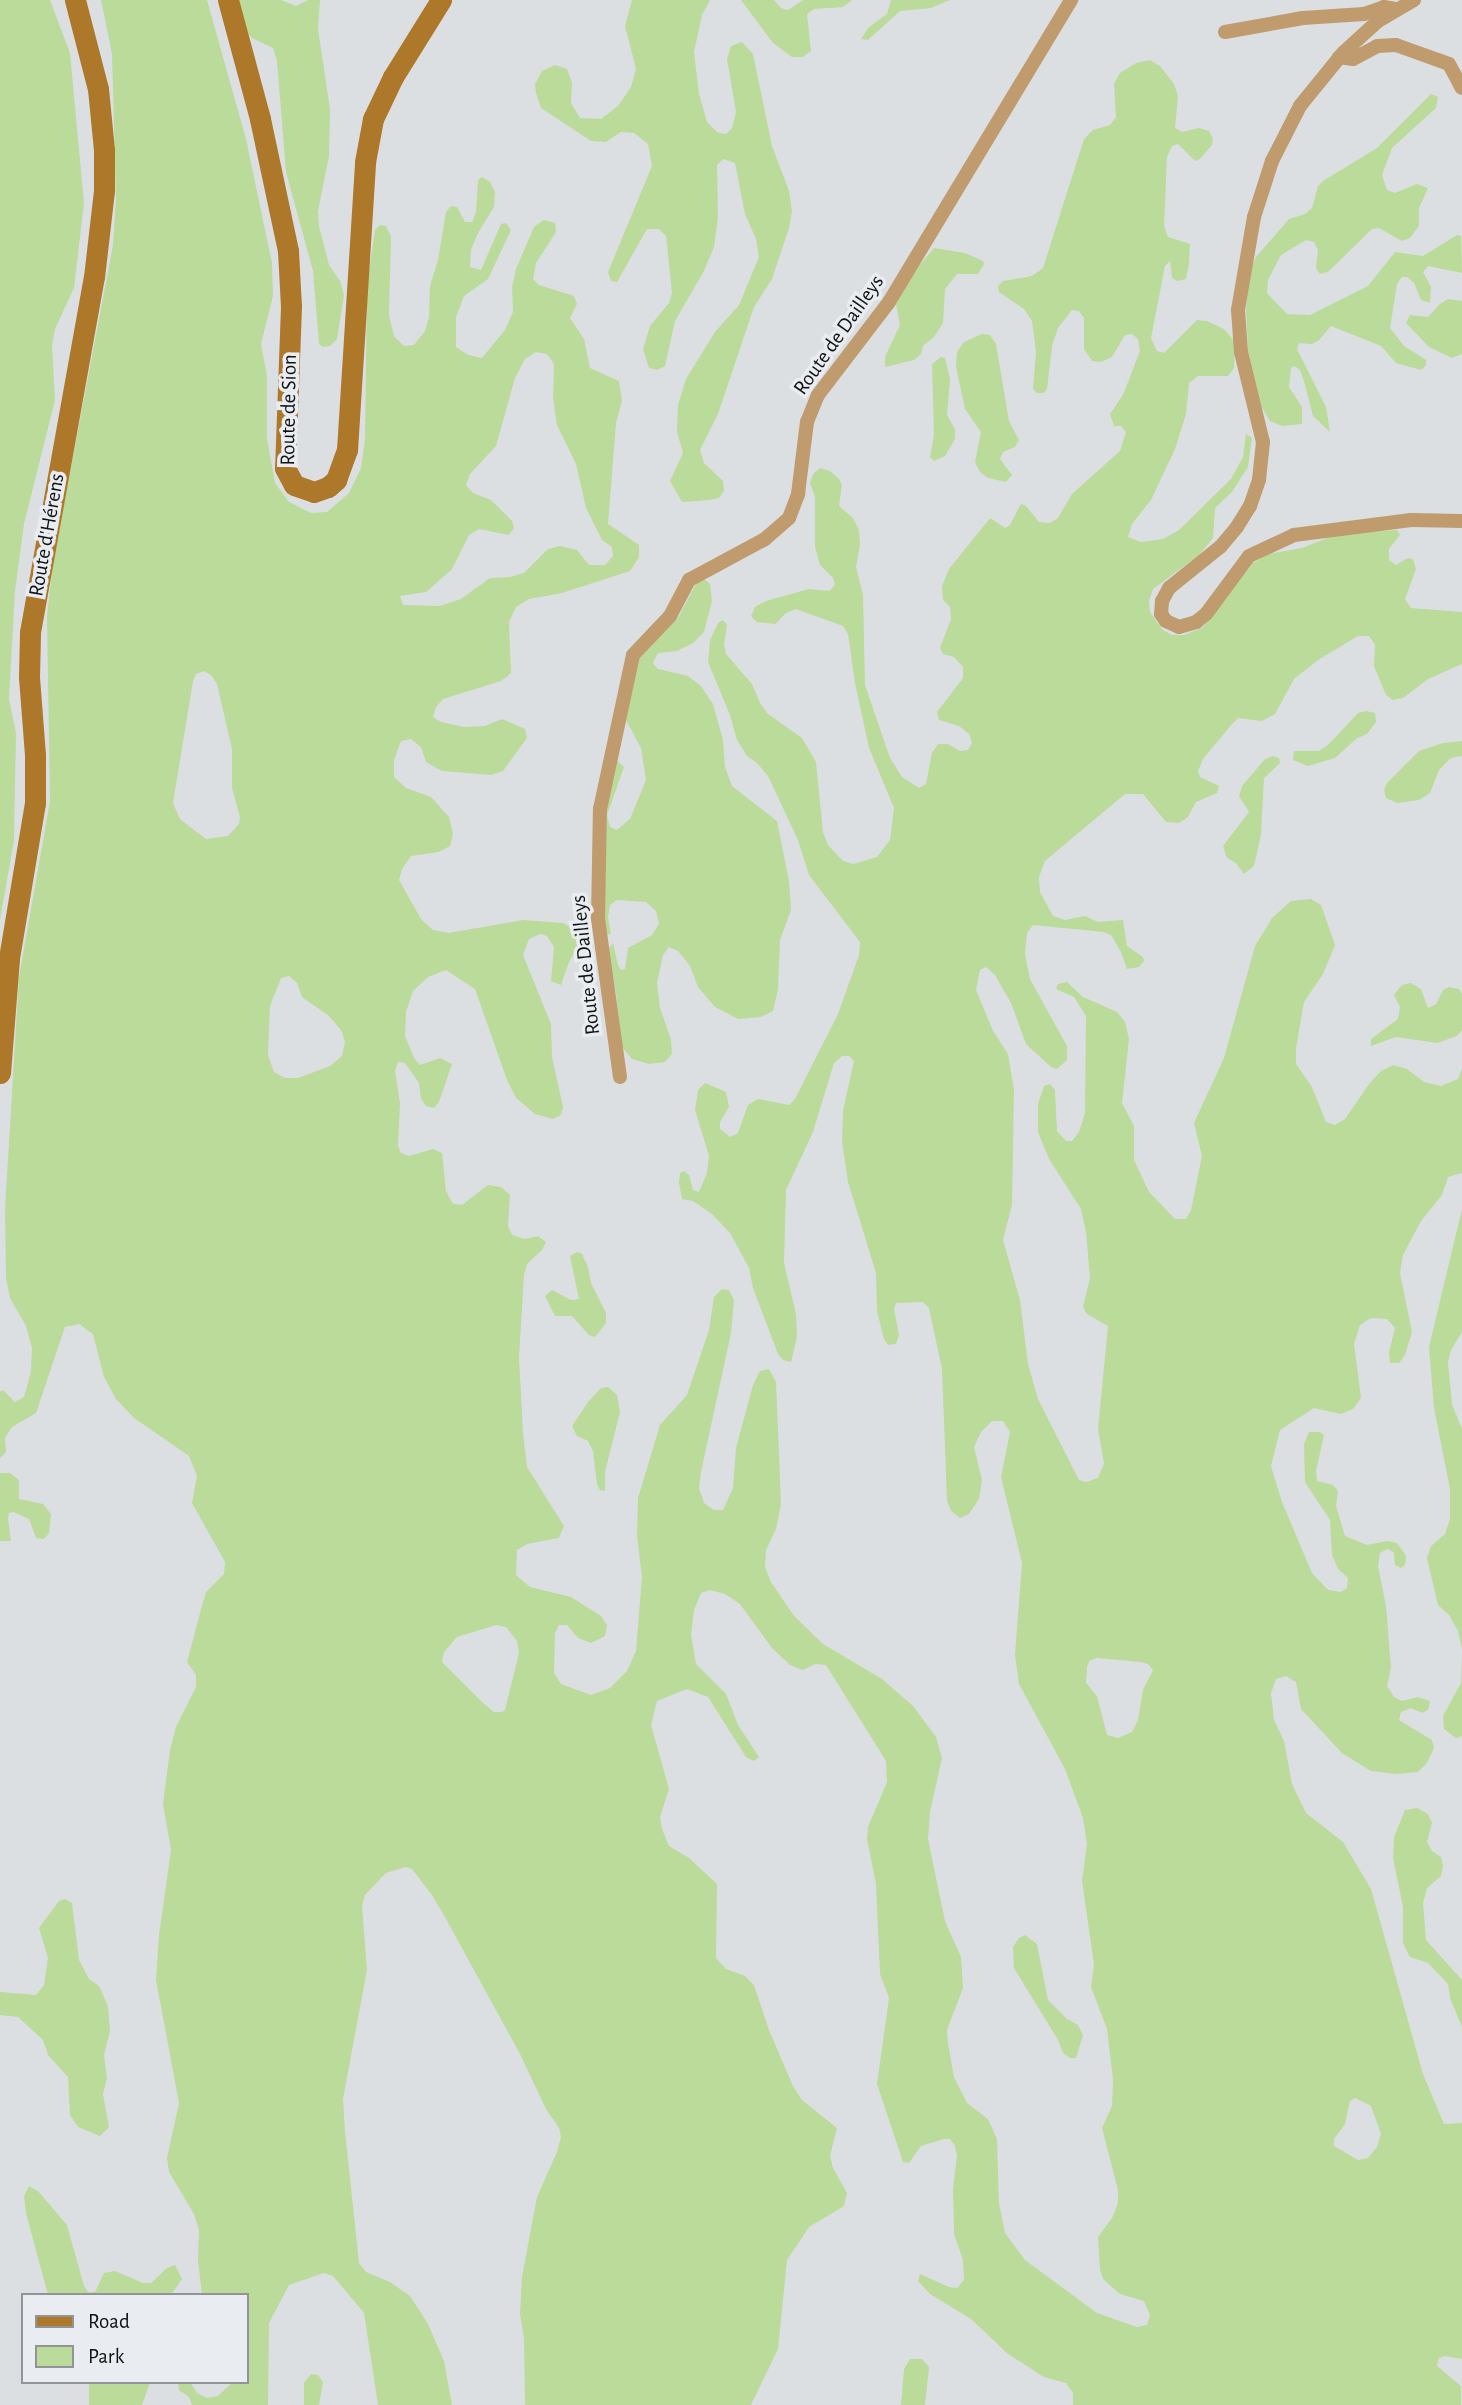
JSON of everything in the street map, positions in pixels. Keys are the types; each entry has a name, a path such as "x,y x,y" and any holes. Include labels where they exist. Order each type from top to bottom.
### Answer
{"main road":[{"name":"Route d'Hérens","path":"0,1073 9,958 35,803 30,632 94,276 104,190 99,99 75,0"},
{"name":"Route de Sion","path":"228,0 263,132 288,251 291,306 285,468 296,487 314,492 324,490 336,480 347,450 365,162 373,119 393,77 441,0"}],"street":[{"name":"Route de Dailleys","path":"620,1077 598,919 600,809 632,655 670,616 689,580 765,539 789,518 798,494 807,422 818,395 889,302 1071,0"},
{"path":"1414,0 1359,36 1339,57 1300,106 1278,147 1264,183 1245,261 1239,323 1241,352 1262,442 1256,490 1245,515 1229,538 1169,588 1162,601 1161,614 1166,621 1179,627 1196,622 1248,556 1294,535 1411,520 1462,521"},
{"path":"1225,32 1303,18 1364,14 1384,7 1396,10"},
{"path":"1339,57 1353,59 1377,46 1396,45 1449,64 1462,88"}],"green space":[{"path":"0,0 50,0 70,53 84,203 74,288 55,329 52,345 55,400 24,524 15,591 9,699 16,733 14,840 0,920"},
{"path":"101,0 207,0 246,139 272,263 273,296 261,344 267,376 267,439 275,483 289,502 311,513 327,512 349,493 361,468 365,439 367,286 375,230 380,225 386,226 391,237 389,315 394,336 404,346 414,345 425,331 429,317 430,286 438,260 446,212 451,206 457,207 465,222 472,222 476,212 478,180 482,177 490,182 495,192 494,207 471,250 470,267 481,270 501,224 506,223 511,230 488,279 464,296 456,317 456,347 468,355 482,358 505,330 513,312 512,287 516,269 534,227 544,220 555,223 556,232 536,263 533,279 539,285 574,296 577,304 570,318 584,339 590,368 619,381 622,401 616,423 608,524 639,545 639,557 630,571 562,593 529,599 516,607 509,622 511,673 501,681 443,699 436,707 433,717 441,722 464,727 485,726 502,719 525,729 527,738 503,771 491,775 442,771 426,762 421,747 411,739 401,741 394,760 394,777 406,788 431,797 449,817 453,834 450,846 439,852 411,856 402,869 399,880 421,919 433,930 449,933 523,920 563,923 576,930 579,946 569,962 561,985 551,981 554,947 547,936 540,934 529,939 523,955 551,1024 552,1057 563,1107 561,1115 553,1119 535,1114 516,1098 475,989 446,970 428,977 413,991 406,1012 405,1036 414,1058 420,1065 440,1058 452,1064 439,1102 434,1108 426,1106 421,1099 419,1083 405,1063 398,1062 395,1071 400,1103 398,1146 401,1153 409,1156 433,1149 442,1153 446,1191 453,1204 462,1205 488,1185 501,1187 510,1195 508,1226 512,1235 525,1239 538,1236 546,1242 542,1250 527,1264 524,1275 519,1357 523,1433 527,1467 564,1526 559,1538 527,1544 517,1550 516,1575 530,1587 571,1597 601,1616 607,1625 605,1636 591,1643 578,1638 567,1625 559,1625 555,1633 554,1673 561,1684 591,1695 610,1688 627,1671 636,1651 642,1577 637,1536 638,1498 660,1425 687,1395 709,1330 714,1297 722,1289 729,1290 734,1300 731,1333 701,1472 699,1488 704,1503 714,1510 723,1510 733,1488 736,1448 753,1385 760,1371 769,1369 776,1382 781,1504 776,1529 766,1550 765,1567 771,1582 794,1616 823,1644 882,1679 913,1706 936,1737 942,1758 930,1812 928,1839 945,1921 961,1957 963,1988 947,2030 948,2043 954,2077 967,2103 988,2119 997,2139 999,2203 1005,2233 1025,2260 1097,2313 1137,2327 1147,2325 1150,2315 1144,2301 1120,2294 1103,2279 1100,2269 1098,2237 1112,2218 1118,2203 1118,2190 1102,2128 1112,2106 1113,2080 1107,2029 1091,1987 1094,1965 1082,1881 1087,1844 1083,1818 1065,1769 1019,1684 1015,1655 1022,1563 1001,1477 1010,1432 1003,1421 992,1421 981,1432 974,1447 982,1480 979,1499 969,1514 960,1518 951,1511 947,1501 942,1369 929,1308 923,1302 896,1303 894,1309 899,1335 896,1344 888,1345 877,1311 876,1273 848,1182 842,1142 843,1111 854,1061 849,1056 842,1056 834,1063 813,1132 786,1190 784,1263 796,1314 797,1337 791,1362 783,1360 778,1354 753,1288 749,1268 730,1233 712,1214 693,1201 682,1199 679,1183 680,1173 684,1171 689,1175 693,1190 699,1192 707,1173 709,1156 695,1110 698,1090 705,1083 726,1092 729,1107 720,1122 720,1129 730,1137 738,1133 748,1105 758,1099 789,1105 795,1099 838,1014 859,955 860,942 809,875 798,840 768,776 747,756 737,740 730,715 708,662 710,640 718,623 723,620 727,625 724,645 726,654 752,684 760,703 768,714 802,738 816,762 823,832 828,845 843,861 853,864 877,857 890,840 894,808 869,748 848,634 843,626 796,609 786,613 775,624 757,622 751,616 755,607 766,601 809,589 830,591 835,584 833,578 820,565 815,547 815,497 810,483 813,474 820,468 830,471 839,479 842,485 839,506 853,518 859,530 860,545 856,567 863,595 865,685 890,758 902,777 919,788 926,784 932,753 938,744 948,744 960,751 968,750 972,743 969,734 959,726 939,720 937,712 963,678 963,667 954,657 943,654 940,648 951,619 950,607 943,600 942,586 949,569 990,518 1005,528 1010,525 1021,504 1026,506 1039,522 1050,523 1058,518 1072,494 1120,451 1126,432 1121,426 1114,426 1110,414 1123,395 1140,351 1138,339 1132,334 1125,335 1112,357 1101,362 1092,361 1084,349 1084,318 1079,311 1072,310 1058,328 1052,346 1047,389 1044,393 1037,393 1033,389 1036,352 1032,321 1024,309 999,292 998,286 1003,281 1032,276 1043,268 1084,139 1093,130 1110,125 1116,117 1114,84 1120,73 1136,63 1150,60 1160,66 1174,84 1178,96 1175,128 1182,132 1199,128 1209,131 1213,139 1212,145 1200,159 1195,161 1178,144 1172,146 1167,157 1164,226 1168,237 1190,244 1189,264 1186,279 1177,281 1172,278 1170,261 1165,266 1151,338 1157,351 1164,353 1197,320 1207,321 1224,329 1235,342 1234,368 1228,376 1198,376 1189,383 1186,414 1175,449 1151,500 1132,524 1128,537 1141,542 1163,539 1179,530 1231,479 1243,457 1246,434 1252,438 1248,467 1232,492 1215,508 1213,538 1199,555 1153,589 1149,601 1150,612 1163,630 1172,635 1184,635 1202,628 1253,563 1268,554 1302,548 1340,533 1397,530 1400,535 1389,549 1389,560 1396,565 1408,558 1413,559 1416,569 1405,599 1411,608 1462,612 1462,664 1428,679 1403,698 1393,700 1386,695 1374,666 1375,645 1369,636 1358,636 1318,660 1294,679 1275,714 1262,721 1238,718 1232,724 1203,759 1198,771 1200,777 1219,786 1217,793 1196,802 1188,817 1179,823 1166,822 1143,794 1125,794 1045,861 1039,877 1040,892 1053,916 1065,920 1085,916 1098,922 1123,920 1127,946 1143,957 1144,961 1139,967 1127,969 1111,935 1104,932 1033,925 1027,933 1025,954 1030,979 1067,1046 1067,1060 1057,1069 1051,1067 1026,1044 1011,1003 995,975 986,967 980,970 976,990 993,1031 1008,1054 1014,1090 1012,1205 1003,1240 1020,1300 1028,1364 1038,1399 1079,1480 1086,1482 1098,1478 1104,1463 1098,1429 1108,1326 1087,1314 1083,1307 1090,1278 1081,1209 1049,1159 1038,1132 1038,1104 1044,1086 1050,1084 1055,1090 1057,1131 1066,1141 1072,1141 1079,1132 1085,1113 1086,1016 1074,997 1056,989 1058,984 1067,982 1083,997 1117,1012 1125,1022 1129,1039 1122,1103 1134,1126 1134,1160 1149,1192 1175,1219 1186,1219 1191,1210 1202,1156 1194,1123 1224,1058 1255,946 1272,918 1291,901 1311,899 1321,905 1335,945 1323,974 1304,1002 1296,1048 1296,1064 1312,1087 1326,1122 1335,1125 1345,1119 1369,1084 1381,1071 1393,1065 1407,1069 1424,1082 1441,1086 1458,1079 1462,1068 1462,1173 1448,1177 1442,1195 1421,1221 1403,1255 1400,1273 1412,1332 1405,1355 1399,1363 1390,1363 1389,1352 1395,1328 1387,1319 1371,1318 1360,1325 1354,1344 1361,1398 1353,1409 1341,1414 1314,1408 1280,1430 1271,1466 1282,1502 1312,1573 1328,1590 1341,1592 1347,1588 1348,1578 1338,1569 1332,1555 1330,1520 1305,1482 1304,1444 1309,1432 1320,1432 1324,1435 1316,1471 1317,1481 1333,1485 1338,1491 1336,1506 1345,1536 1367,1545 1387,1541 1397,1543 1406,1556 1405,1565 1401,1568 1395,1565 1394,1553 1388,1549 1380,1553 1378,1566 1386,1606 1391,1668 1387,1686 1394,1697 1402,1701 1418,1697 1430,1701 1428,1710 1422,1713 1411,1708 1401,1712 1399,1720 1432,1740 1434,1748 1427,1763 1418,1772 1396,1774 1371,1771 1342,1753 1301,1709 1296,1682 1286,1676 1276,1679 1271,1693 1274,1720 1284,1741 1292,1784 1306,1813 1343,1842 1371,1889 1423,2074 1444,2124 1462,2123 1462,2359 1445,2356 1439,2358 1437,2366 1461,2386 1461,2405 1073,2405 1073,2393 1066,2383 1044,2377 1008,2354 971,2319 930,2294 918,2281 920,2274 957,2288 964,2280 963,2260 954,2234 953,2189 957,2155 950,2139 944,2139 921,2146 909,2163 903,2162 877,2084 889,1998 880,1974 876,1884 867,1839 868,1827 887,1782 886,1761 826,1665 815,1664 803,1670 790,1665 772,1648 740,1604 725,1594 710,1590 701,1593 694,1610 691,1635 696,1664 726,1694 738,1725 759,1757 754,1761 746,1757 708,1697 687,1689 657,1701 651,1725 669,1789 660,1817 662,1829 669,1846 689,1858 717,1884 716,1958 726,1969 745,1976 754,1985 769,2030 793,2086 802,2100 837,2128 830,2156 833,2168 847,2193 844,2206 809,2227 787,2260 778,2349 751,2405 525,2405 524,2338 520,2314 522,2277 537,2197 561,2137 559,2128 546,2109 520,2054 446,1919 412,1869 406,1867 386,1873 365,1895 362,1906 367,1970 343,2099 345,2131 359,2263 366,2272 390,2282 410,2296 428,2324 444,2361 452,2405 378,2405 364,2313 333,2276 324,2273 289,2285 269,2323 268,2405 192,2405 189,2397 179,2390 178,2384 191,2384 197,2393 207,2398 218,2396 231,2384 248,2384 248,2293 202,2293 198,2261 199,2230 194,2214 169,2172 167,2158 179,2103 156,1980 159,1935 171,1850 163,1804 170,1750 176,1727 196,1687 196,1675 187,1662 203,1602 206,1592 224,1574 225,1562 192,1503 197,1476 189,1456 134,1418 116,1399 104,1377 93,1334 79,1324 65,1327 36,1413 12,1427 5,1438 6,1452 0,1458 0,1392 3,1390 15,1402 24,1397 31,1372 32,1348 26,1326 10,1298 6,1278 5,1209 19,977 50,801 47,617 53,563 113,245 116,199 112,54","holes":["536,352 547,354 554,364 553,398 557,425 576,464 586,508 602,540 612,547 613,556 605,565 589,565 577,550 560,546 548,549 524,573 490,578 461,599 440,606 403,605 400,596 426,592 452,569 469,535 479,529 509,535 514,528 512,521 491,500 473,493 466,485 470,474 496,446 515,378 525,359","204,671 211,675 217,684 232,749 232,788 240,817 239,824 228,836 206,839 180,819 173,803 196,674","289,976 297,983 302,997 329,1016 341,1030 345,1042 342,1056 330,1066 298,1078 285,1078 274,1072 268,1055 270,1006 281,978","496,1625 506,1627 517,1641 519,1653 505,1710 502,1712 494,1712 483,1703 442,1662 444,1652 457,1637","1097,1658 1140,1662 1148,1664 1153,1670 1143,1690 1138,1720 1132,1732 1118,1738 1107,1735 1097,1696 1086,1683 1090,1660","1355,2098 1371,2106 1381,2134 1377,2147 1368,2158 1358,2160 1334,2146 1334,2139 1345,2124 1350,2101"]},
{"path":"239,0 281,0 296,6 308,0 320,0 318,29 330,109 329,156 318,211 319,226 329,265 340,281 344,295 337,339 330,346 323,347 319,344 313,271 286,172 277,61 273,48 252,38 244,29"},
{"path":"632,0 710,0 702,15 694,52 699,94 707,122 717,132 726,134 732,128 736,112 727,59 731,46 742,42 753,54 772,146 789,191 792,211 789,228 772,279 754,307 718,414 700,450 704,463 723,481 724,491 719,498 710,500 682,502 670,481 683,453 677,432 678,405 686,379 715,332 739,305 759,257 756,239 745,214 735,163 723,159 717,165 718,217 714,247 704,271 675,321 665,366 657,370 649,368 643,349 650,326 669,303 672,293 666,236 659,229 647,229 617,282 611,281 608,272 652,166 648,144 634,133 621,132 606,142 591,141 541,108 536,93 535,84 542,71 555,65 567,69 572,83 571,103 580,118 601,119 618,106 631,87 636,69 625,26"},
{"path":"741,0 774,0 781,8 788,10 803,0 852,0 843,7 814,9 807,14 811,51 803,57 792,57 773,43"},
{"path":"891,0 950,0 931,8 900,11 868,40 861,39 869,27 887,14"},
{"path":"1431,94 1438,97 1436,108 1392,148 1382,175 1387,190 1395,193 1417,184 1428,188 1419,208 1419,226 1410,238 1402,241 1379,228 1372,229 1328,272 1320,274 1316,268 1318,250 1314,242 1306,240 1281,255 1268,280 1267,293 1287,314 1310,315 1368,286 1395,252 1423,256 1457,235 1461,236 1462,273 1428,266 1423,272 1431,287 1430,303 1421,300 1414,283 1407,277 1402,277 1397,284 1390,328 1404,346 1426,360 1426,365 1421,370 1396,363 1381,346 1331,326 1319,340 1312,344 1299,343 1297,349 1326,407 1330,432 1313,416 1300,370 1294,366 1291,368 1289,387 1302,407 1302,424 1282,426 1270,421 1258,401 1248,349 1246,309 1250,269 1256,257 1289,219 1305,214 1312,208 1318,186 1323,181 1377,148"},
{"path":"934,248 965,253 984,264 978,274 957,274 945,289 943,323 934,337 923,346 921,354 914,360 885,367 885,357 900,325 896,304 910,277"},
{"path":"1448,299 1462,301 1462,354 1452,358 1429,347 1406,323 1410,315 1428,317"},
{"path":"982,334 990,335 996,344 1009,421 1019,440 1015,447 1003,452 1000,459 1012,475 1006,482 988,478 980,472 975,462 981,432 965,409 956,367 957,352 964,342"},
{"path":"941,357 945,358 950,379 947,415 955,429 955,439 945,456 934,461 930,457 934,435 932,364"},
{"path":"704,579 710,584 712,601 704,632 693,643 677,651 658,653 653,663 658,669 688,676 701,686 713,704 723,740 725,767 732,786 777,821 789,881 791,910 780,940 778,989 773,1011 761,1017 738,1019 715,1007 698,987 690,966 678,951 669,947 663,955 657,983 660,1008 671,1039 672,1054 665,1062 649,1064 632,1059 622,1047 616,992 607,951 613,943 618,965 621,970 625,969 628,948 652,935 659,924 656,911 646,902 617,900 610,905 608,917 611,934 605,935 602,925 606,807 616,760 624,767 607,815 610,827 617,830 630,819 646,780 641,748 626,720 639,656 678,618 698,580"},
{"path":"1358,713 1375,713 1376,722 1367,734 1356,739 1335,758 1308,766 1293,760 1294,751 1319,751"},
{"path":"1462,741 1462,756 1451,758 1439,770 1430,793 1419,800 1397,803 1386,798 1384,790 1387,783 1419,751 1443,743"},
{"path":"1273,756 1279,758 1280,763 1264,778 1261,835 1254,866 1244,874 1236,863 1227,858 1223,846 1249,812 1239,796 1242,786 1265,759"},
{"path":"1411,983 1421,989 1428,1008 1436,1004 1443,990 1449,987 1459,989 1462,994 1462,1030 1457,1036 1437,1043 1396,1037 1371,1046 1371,1039 1398,1019 1400,1007 1394,995 1402,985"},
{"path":"1462,1209 1462,1332 1451,1350 1448,1362 1452,1404 1462,1429 1462,1650 1458,1631 1449,1615 1438,1605 1427,1558 1431,1546 1445,1534 1450,1519 1450,1489 1434,1408 1429,1347"},
{"path":"577,1252 582,1254 591,1283 606,1313 606,1323 595,1337 589,1335 572,1316 555,1316 545,1296 552,1290 571,1300 579,1299 570,1256"},
{"path":"608,1387 617,1395 620,1412 605,1472 605,1491 600,1490 597,1484 593,1451 588,1441 577,1436 572,1426 588,1402 601,1388"},
{"path":"0,1473 10,1473 19,1480 19,1499 43,1504 51,1514 49,1533 44,1539 36,1538 29,1519 13,1512 9,1513 8,1519 11,1541 0,1541"},
{"path":"1462,1650 1462,1736 1456,1738 1444,1729 1443,1716 1461,1683"},
{"path":"1417,1808 1428,1814 1432,1823 1427,1842 1432,1851 1441,1857 1443,1866 1441,1876 1427,1888 1423,1903 1426,1940 1462,1980 1462,2027 1450,1998 1448,1984 1428,1963 1410,1957 1403,1943 1403,1907 1393,1858 1394,1837 1405,1810"},
{"path":"65,1899 72,1903 79,1960 89,1979 99,1986 108,2006 110,2031 104,2055 107,2078 103,2094 109,2127 100,2136 78,2127 70,2115 68,2077 48,2055 43,2040 18,2017 0,2015 0,1992 36,1995 44,1985 48,1958 39,1928 59,1901"},
{"path":"1025,1935 1037,1944 1048,2000 1067,2019 1078,2025 1083,2035 1076,2058 1070,2058 1063,2053 1058,2040 1014,1968 1013,1947 1019,1938"},
{"path":"29,2186 38,2191 67,2225 88,2292 95,2292 104,2273 115,2271 143,2283 151,2283 167,2268 175,2265 182,2279 172,2293 47,2293 24,2196"},
{"path":"910,2359 922,2359 929,2367 925,2405 901,2405 904,2369"},
{"path":"311,2374 318,2375 323,2382 319,2405 304,2405 304,2383"},
{"path":"89,2384 149,2384 142,2405 89,2405"}]}
